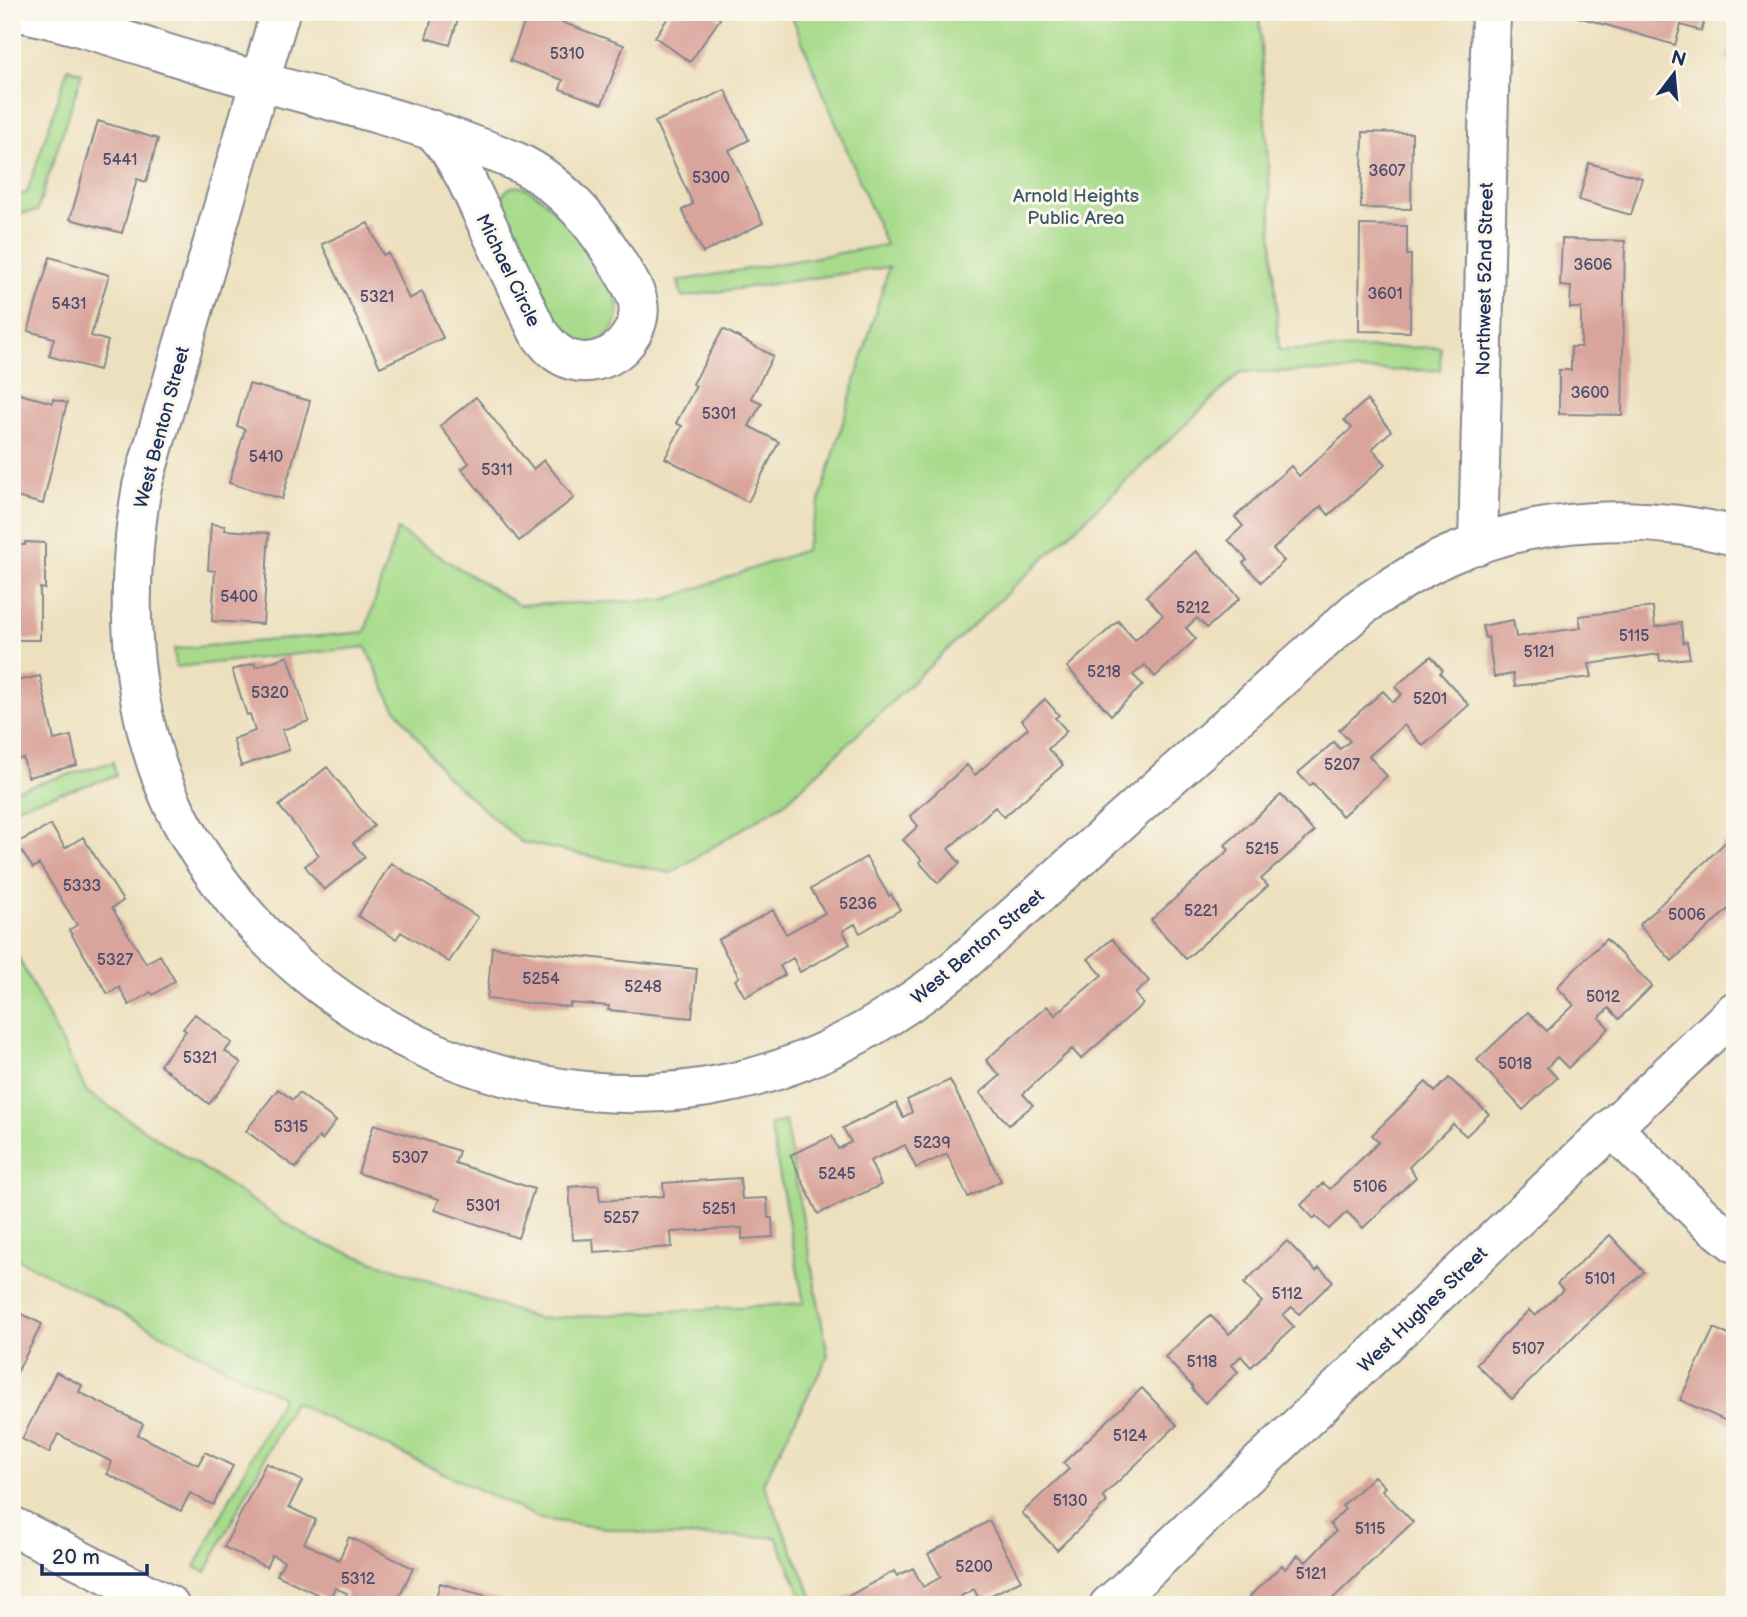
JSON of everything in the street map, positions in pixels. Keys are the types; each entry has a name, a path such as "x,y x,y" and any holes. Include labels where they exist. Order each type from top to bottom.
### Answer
{"street":[{"name":"Michael Circle","path":"19,12 433,130 520,163 546,179 579,207 607,243 639,303 633,330 620,348 601,359 578,363 568,360 550,347 538,332 465,177 450,151 433,130"},
{"name":"West Benton Street","path":"280,12 142,486 137,513 133,575 135,671 157,765 180,818 208,867 250,921 274,946 327,992 402,1037 463,1065 519,1081 585,1091 675,1091 708,1087 761,1075 848,1041 901,1010 955,969 1361,607 1423,568 1478,545 1536,530 1602,521 1663,523 1735,536"},
{"name":"Northwest 52nd Street","path":"1478,545 1491,12"},
{"name":"West Hughes Street","path":"1123,1601 1735,1011"},
{"path":"1612,1128 1704,1219 1735,1243"},
{"path":"12,1526 169,1605"}],"green space":[{"name":"Arnold Heights Public Area","path":"790,12 1259,12 1279,350 1441,347 1440,370 1241,372 787,801 671,873 521,842 445,775 391,702 366,647 176,667 174,649 365,632 397,530 519,605 664,600 805,550 889,267 682,297 678,281 886,245"},
{"path":"68,68 82,73 37,211 12,215 12,196 27,193"},
{"path":"511,187 522,187 535,193 550,206 582,241 608,281 616,299 618,313 611,330 597,343 576,340 558,331 502,210 502,197"},
{"path":"113,762 116,776 12,808 12,791"},
{"path":"12,945 87,1092 312,1240 538,1319 804,1303 770,1125 785,1121 828,1356 763,1483 816,1605 806,1605 776,1537 663,1536 541,1519 293,1402 206,1572 195,1567 282,1397 12,1256"}],"building":[{"path":"460,12 450,45 426,38 432,18 414,13"},
{"path":"528,12 624,45 602,104 560,89 563,80 510,61"},
{"path":"672,12 711,12 720,19 690,62 655,37"},
{"path":"1362,12 1362,18 1321,14"},
{"path":"1576,12 1707,12 1701,31 1681,25 1675,45 1575,16"},
{"path":"1735,32 1735,61 1726,59"},
{"path":"725,90 749,140 729,150 763,223 703,253 682,210 693,204 655,122"},
{"path":"98,121 158,139 146,182 137,179 122,233 70,219"},
{"path":"1363,132 1412,133 1411,209 1361,208"},
{"path":"1589,163 1642,178 1631,215 1579,200"},
{"path":"368,223 383,255 388,253 409,299 422,292 443,338 380,367 322,244"},
{"path":"1360,225 1407,226 1407,255 1411,255 1410,332 1359,331"},
{"path":"1562,239 1625,241 1622,415 1559,414 1559,370 1571,370 1571,347 1581,347 1581,308 1570,308 1571,287 1560,286"},
{"path":"50,257 109,275 91,336 108,341 99,370 49,356 54,338 28,331"},
{"path":"723,329 773,356 751,398 762,403 749,426 779,442 748,502 665,458 682,426 676,423 696,386 693,384"},
{"path":"249,384 310,401 282,499 229,483 245,429 237,426"},
{"path":"12,392 53,403 53,399 67,403 43,504 12,496"},
{"path":"476,397 533,469 544,460 574,498 519,541 462,469 469,463 440,426"},
{"path":"1367,400 1391,431 1372,449 1386,464 1329,515 1321,506 1273,549 1284,561 1261,582 1243,563 1247,560 1228,540 1243,526 1235,517 1291,466 1299,476 1352,428 1344,420"},
{"path":"211,524 225,526 225,530 269,533 263,624 212,621 215,571 208,570"},
{"path":"25,542 45,543 45,589 40,588 40,640 12,640 12,545 25,545"},
{"path":"1196,551 1240,598 1207,628 1197,618 1186,628 1196,639 1155,677 1145,665 1133,675 1143,685 1111,715 1067,667 1118,621 1135,640 1163,615 1146,596"},
{"path":"1653,607 1655,627 1681,623 1683,643 1687,642 1690,658 1660,661 1659,654 1589,664 1592,677 1515,686 1513,674 1494,677 1488,637 1485,638 1482,626 1513,620 1516,637 1581,628 1579,616"},
{"path":"1735,647 1735,669 1728,667"},
{"path":"288,656 309,721 282,730 289,750 241,766 233,739 255,731 232,670 255,663 256,667"},
{"path":"1431,656 1443,670 1440,673 1469,705 1423,746 1404,725 1369,756 1387,776 1342,816 1313,783 1310,786 1298,773 1334,742 1340,749 1350,741 1339,730 1383,691 1393,702 1402,694 1395,687"},
{"path":"40,676 54,740 71,736 77,765 28,777 23,758 12,760 12,682"},
{"path":"1045,699 1059,715 1055,718 1067,731 1048,749 1063,765 1004,817 995,807 948,849 960,863 938,883 919,862 922,860 903,840 918,826 910,816 967,765 975,775 1028,728 1022,720"},
{"path":"327,767 374,826 353,843 365,857 324,890 305,866 319,855 279,806"},
{"path":"1281,795 1314,832 1261,879 1268,886 1186,959 1151,920 1229,850 1225,845"},
{"path":"51,825 65,848 83,837 123,901 112,908 146,963 160,955 175,981 153,995 151,992 129,1005 119,987 108,994 69,930 77,925 39,864 33,868 16,843"},
{"path":"1735,833 1735,903 1672,961 1639,925"},
{"path":"866,857 900,910 860,933 855,924 843,931 850,944 800,972 793,958 780,966 785,975 745,997 735,980 739,977 718,940 773,910 786,934 825,913 811,889"},
{"path":"391,863 478,917 449,962 401,932 396,939 358,916"},
{"path":"1112,939 1149,981 1135,994 1143,1004 1081,1059 1072,1049 1023,1094 1033,1105 1009,1125 980,1093 1000,1076 986,1060 1047,1006 1055,1015 1102,975 1088,959"},
{"path":"1606,939 1652,986 1619,1019 1609,1008 1599,1018 1609,1028 1568,1068 1557,1057 1547,1067 1557,1078 1523,1110 1477,1060 1528,1012 1547,1031 1574,1005 1557,987"},
{"path":"492,947 697,969 692,1018 608,1010 609,1006 570,1003 570,1007 487,999"},
{"path":"195,1014 232,1043 225,1051 241,1063 209,1104 160,1065 186,1031 183,1029"},
{"path":"1449,1078 1489,1114 1466,1136 1453,1124 1409,1167 1416,1177 1363,1228 1347,1212 1329,1229 1316,1216 1314,1219 1301,1205 1323,1183 1330,1189 1379,1142 1372,1135 1426,1082 1435,1092"},
{"path":"950,1080 1001,1181 968,1197 947,1154 916,1168 905,1145 870,1161 881,1185 818,1214 790,1155 832,1136 838,1149 851,1142 843,1128 896,1103 903,1117 912,1112 907,1100"},
{"path":"278,1089 293,1100 299,1093 336,1121 322,1140 319,1137 296,1168 246,1131"},
{"path":"374,1124 459,1151 455,1163 534,1189 518,1238 435,1210 439,1199 358,1173"},
{"path":"740,1178 742,1199 767,1198 773,1237 742,1239 742,1228 671,1232 672,1247 594,1252 593,1239 573,1240 569,1187 598,1185 600,1201 664,1196 663,1183"},
{"path":"1610,1235 1644,1272 1578,1332 1512,1399 1476,1364 1529,1310 1535,1316 1563,1290 1557,1284"},
{"path":"1287,1241 1316,1271 1319,1268 1333,1281 1299,1314 1292,1307 1283,1315 1294,1327 1251,1367 1241,1356 1232,1365 1238,1372 1205,1403 1165,1357 1210,1315 1229,1334 1245,1319 1262,1302 1244,1283"},
{"path":"12,1309 42,1324 12,1382"},
{"path":"1714,1328 1735,1338 1735,1425 1680,1400"},
{"path":"56,1372 82,1385 79,1392 143,1424 138,1435 198,1465 205,1452 233,1466 213,1505 190,1493 181,1511 107,1474 112,1462 58,1434 49,1453 22,1439"},
{"path":"1142,1388 1177,1425 1102,1497 1107,1502 1057,1550 1022,1513 1069,1469 1063,1463"},
{"path":"266,1463 302,1481 289,1507 316,1520 304,1543 339,1560 349,1537 413,1568 395,1605 341,1605 347,1593 335,1588 329,1600 277,1575 284,1561 272,1555 266,1567 224,1547"},
{"path":"1374,1476 1385,1487 1382,1490 1413,1522 1326,1605 1258,1605 1250,1596 1282,1565 1285,1569 1298,1555 1306,1562 1336,1531 1330,1524 1345,1509 1342,1506"},
{"path":"989,1521 1021,1580 980,1601 974,1589 961,1596 966,1605 832,1605 894,1571 897,1576 913,1568 923,1587 941,1577 928,1554"},
{"path":"440,1583 501,1600 500,1605 434,1605"}]}
